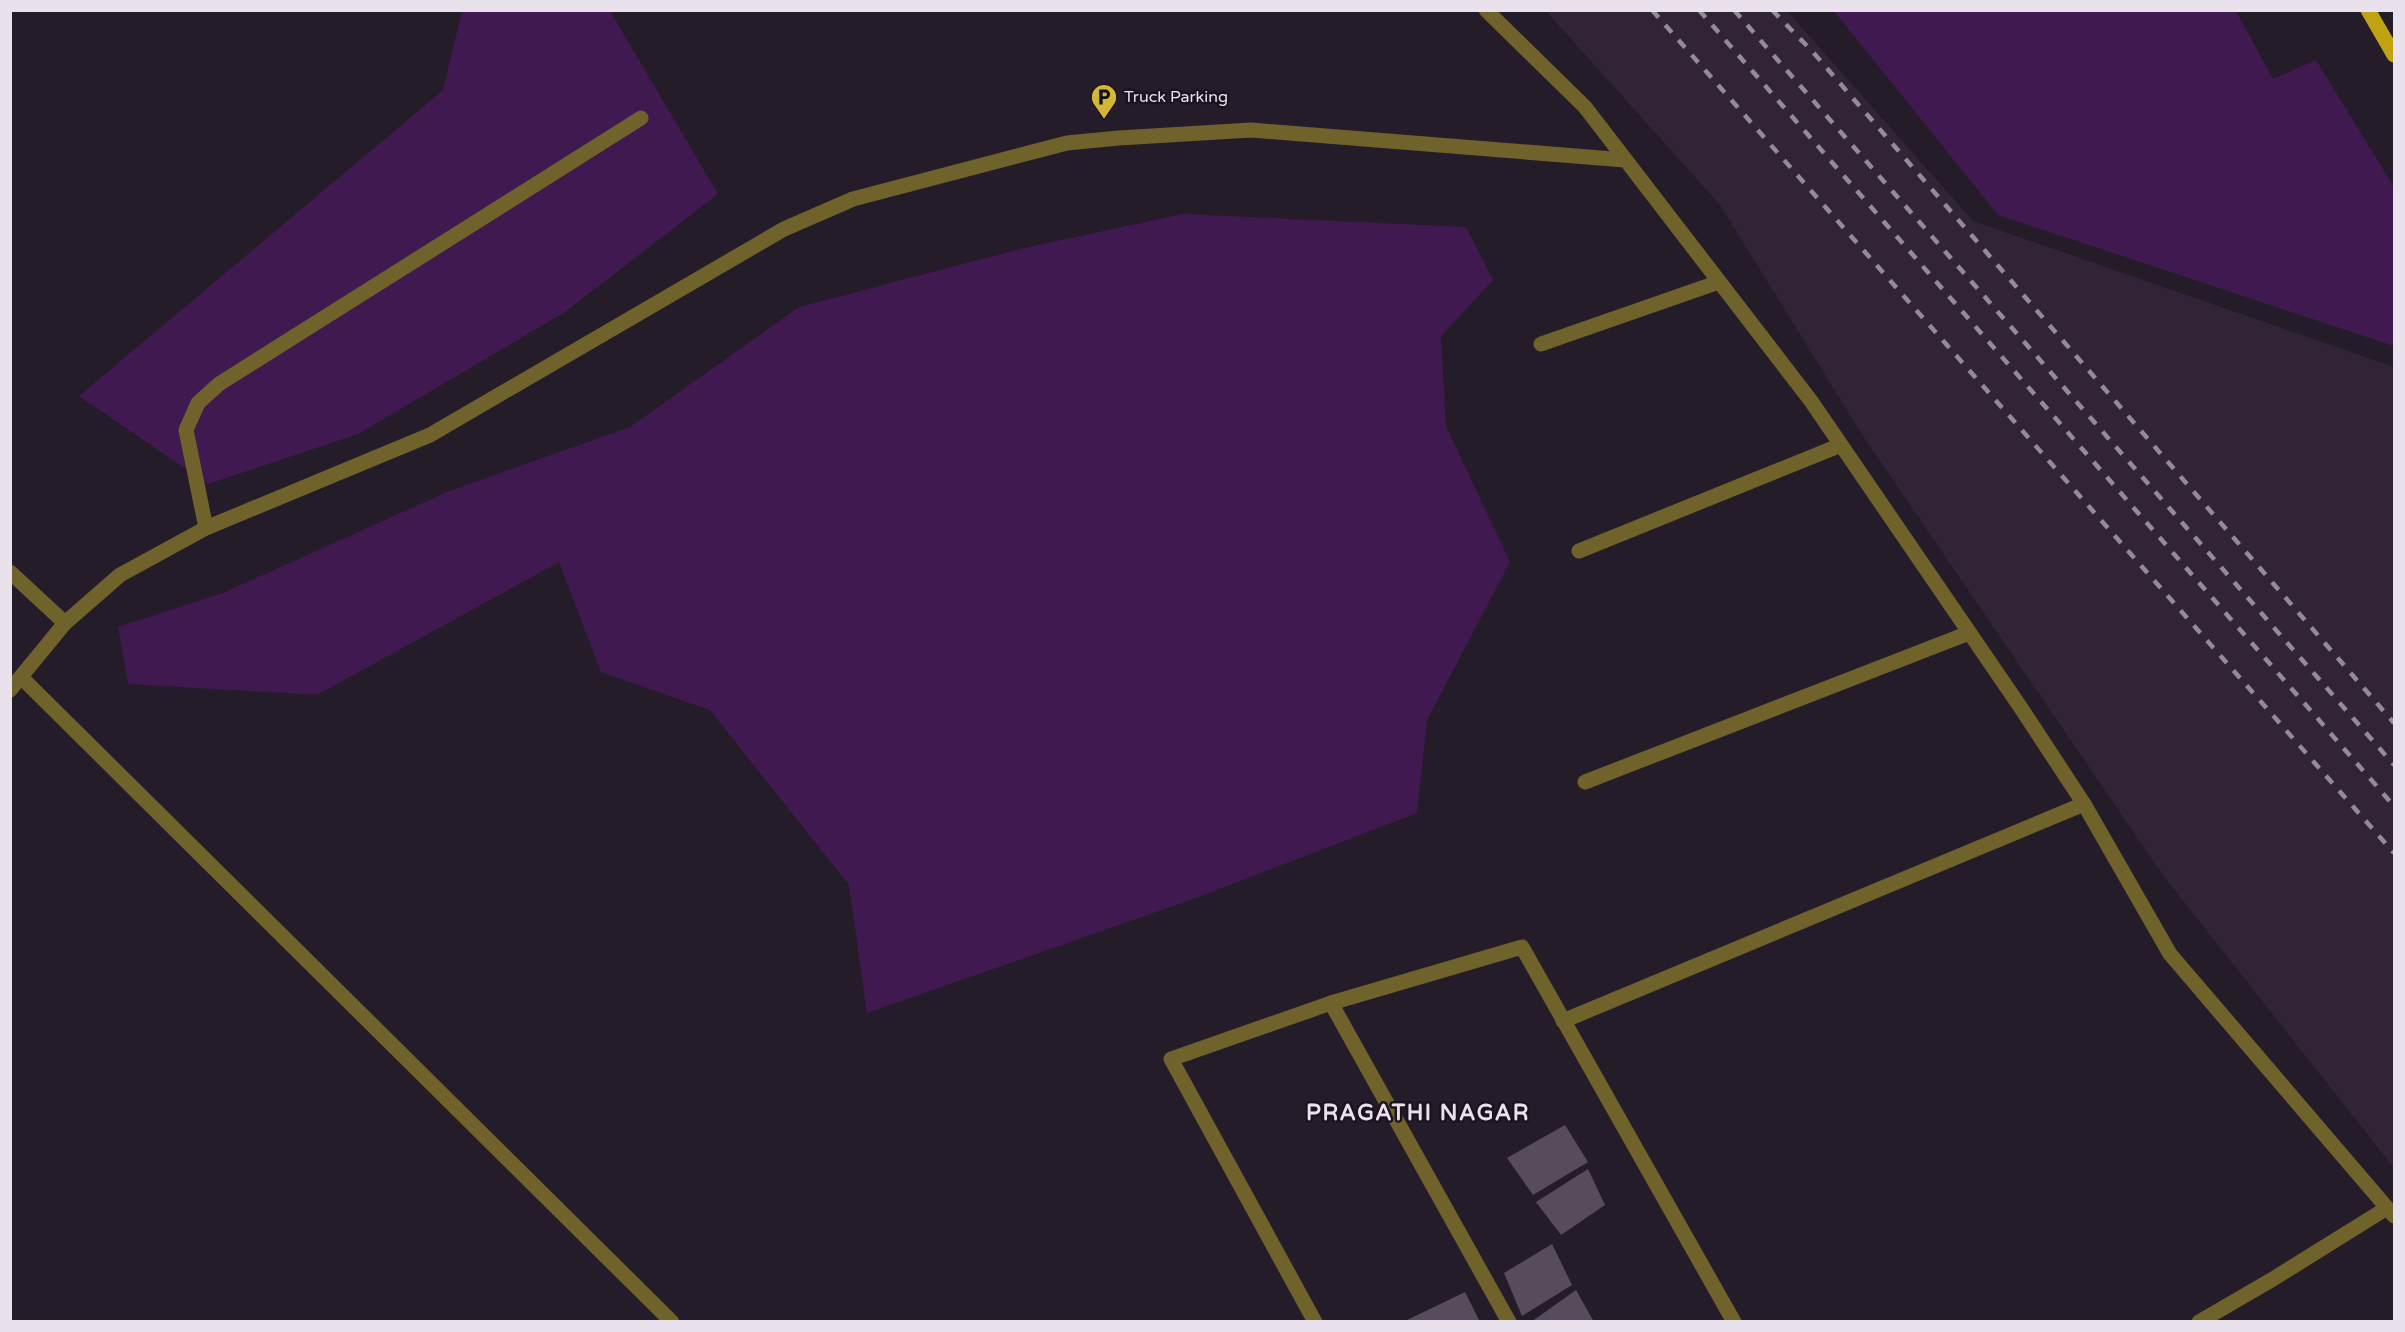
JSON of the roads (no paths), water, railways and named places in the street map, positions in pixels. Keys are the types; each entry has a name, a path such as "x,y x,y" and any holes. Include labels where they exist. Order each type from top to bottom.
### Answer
{"main road":[{"path":"2368,10 2394,55"}],"street":[{"path":"1486,10 1585,107 1811,401 2084,804 2170,954 2391,1212 2199,1322"},
{"path":"206,528 186,430 198,404 219,384 641,118"},
{"path":"10,690 65,623 120,575 206,528 430,435 784,229 853,199 1067,143 1251,130 1625,160"},
{"path":"1541,344 1719,282"},
{"path":"1579,550 1841,445"},
{"path":"10,572 65,623"},
{"path":"1585,782 1969,633"},
{"path":"21,677 672,1322"},
{"path":"1563,1021 2084,804"},
{"path":"1315,1322 1171,1059 1331,1003 1522,947 1734,1322"},
{"path":"1331,1003 1509,1322"}],"railway":[{"path":"1652,10 2394,853"},
{"path":"1699,10 2394,806"},
{"path":"1734,10 2394,765"},
{"path":"1772,10 1812,51 2394,723"}],"place":[{"name":"Truck Parking","path":"1104,120"}],"district":[{"name":"PRAGATHI NAGAR","path":"1418,1113"}]}
